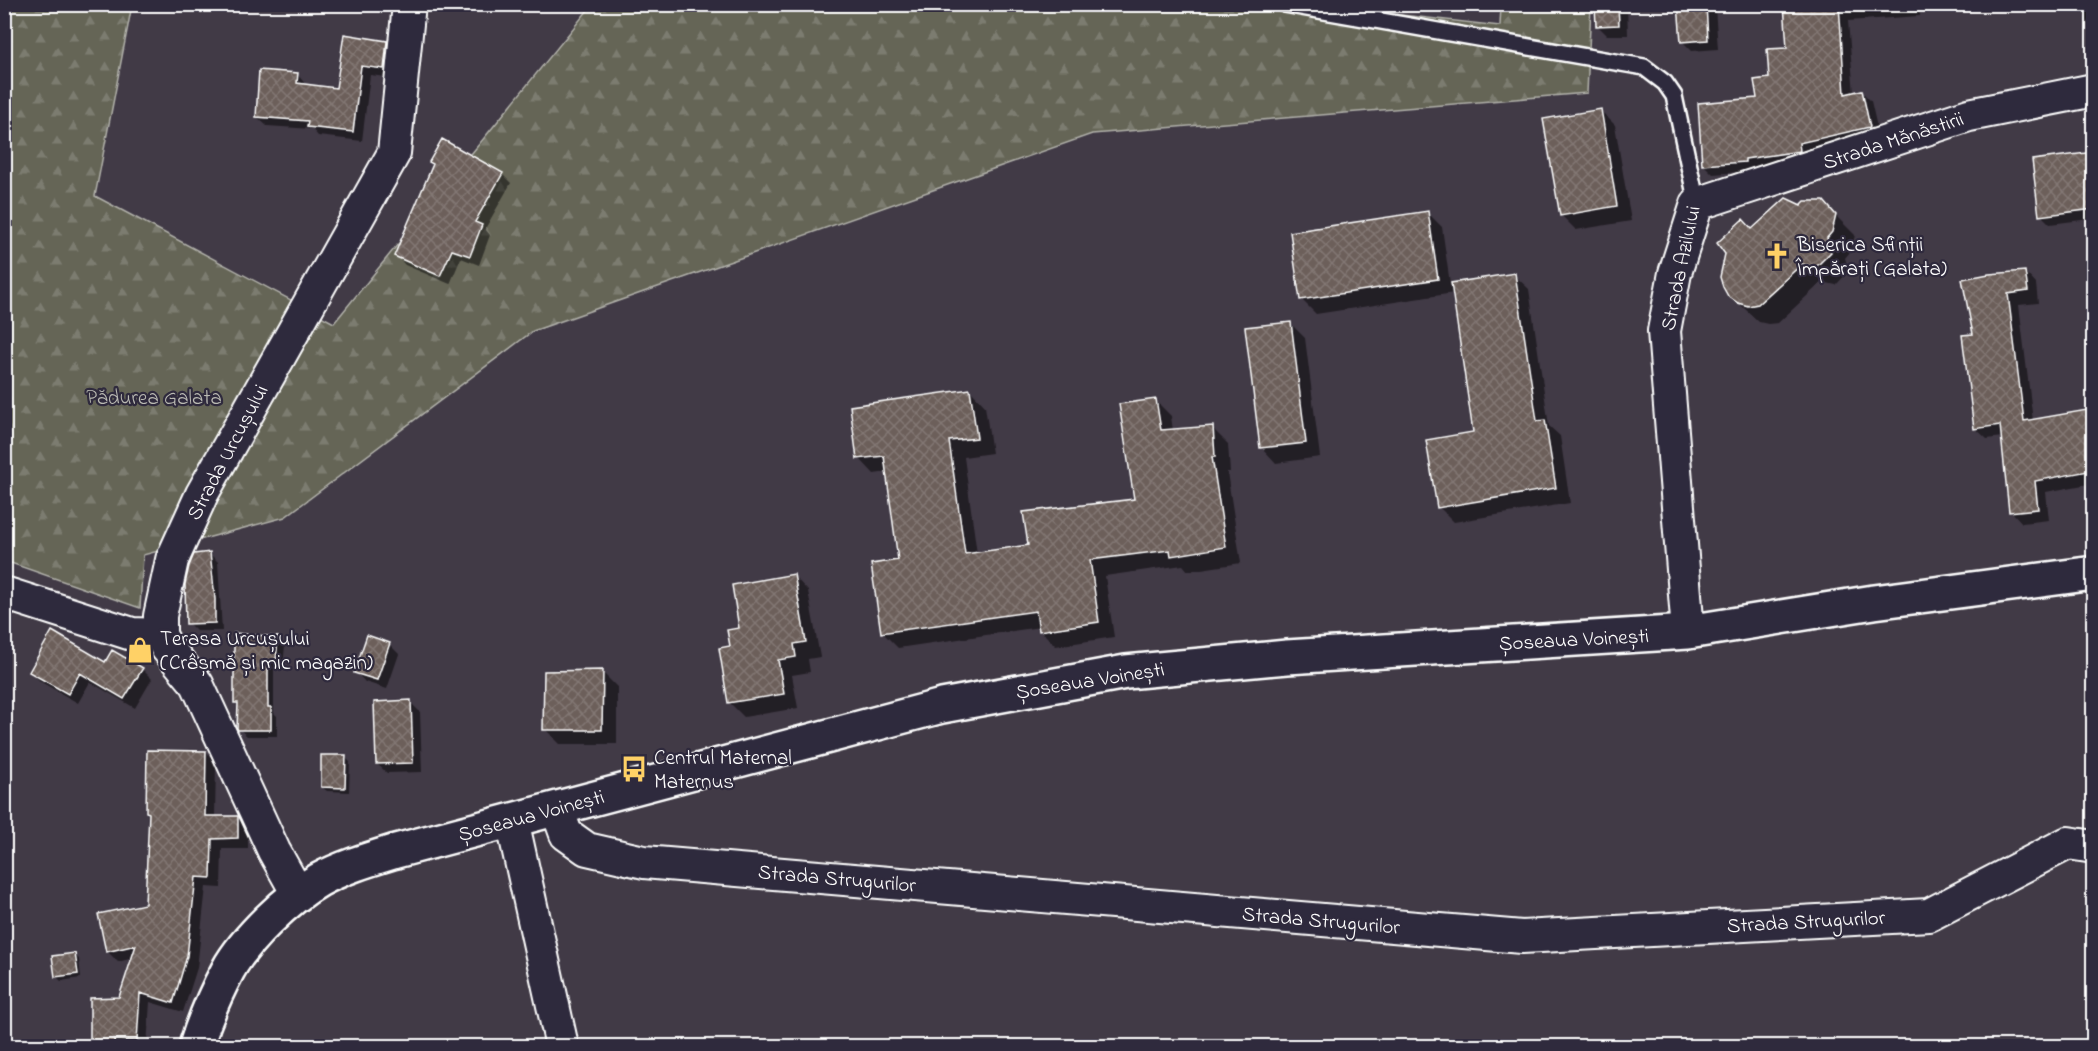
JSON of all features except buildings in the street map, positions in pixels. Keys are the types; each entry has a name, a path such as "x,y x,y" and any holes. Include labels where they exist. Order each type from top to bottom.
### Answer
{"main road":[{"name":"Șoseaua Voinești","path":"196,1047 211,1006 229,968 255,934 298,894 341,869 396,851 942,706 1126,672 1287,657 1688,632 1874,602 2094,573"}],"street":[{"name":"Strada Urcușului","path":"160,635 160,616 172,560 202,494 394,153 409,4"},
{"name":"Strada Mănăstirii","path":"1697,204 1969,115 2094,90"},
{"name":"Strada Azilului","path":"1688,632 1664,331 1675,273 1697,204"},
{"path":"4,593 132,634 160,635 167,648 197,684 274,851 298,894"},
{"name":"Strada Strugurilor","path":"557,808 566,834 587,849 644,862 1522,937 1929,915 2068,843 2094,847"},
{"path":"512,820 562,1047"}],"lane":[{"name":"Strada Azilului","path":"1284,4 1644,67 1665,83 1674,96 1697,204"}],"green space":[{"name":"Pădurea Galata","path":"1302,4 1500,26 1501,5 1591,5 1587,93 1092,134 533,331 285,517 143,555 140,608 5,561 5,5 132,5 95,196 334,323 592,5"}],"place":[{"name":"Biserica Sfinții Împărați (Galata)","path":"1777,256"},
{"name":"Terasa Urcușului (Crâșmă și mic magazin)","path":"140,650"},
{"name":"Centrul Maternal Maternus","path":"634,769"}]}
